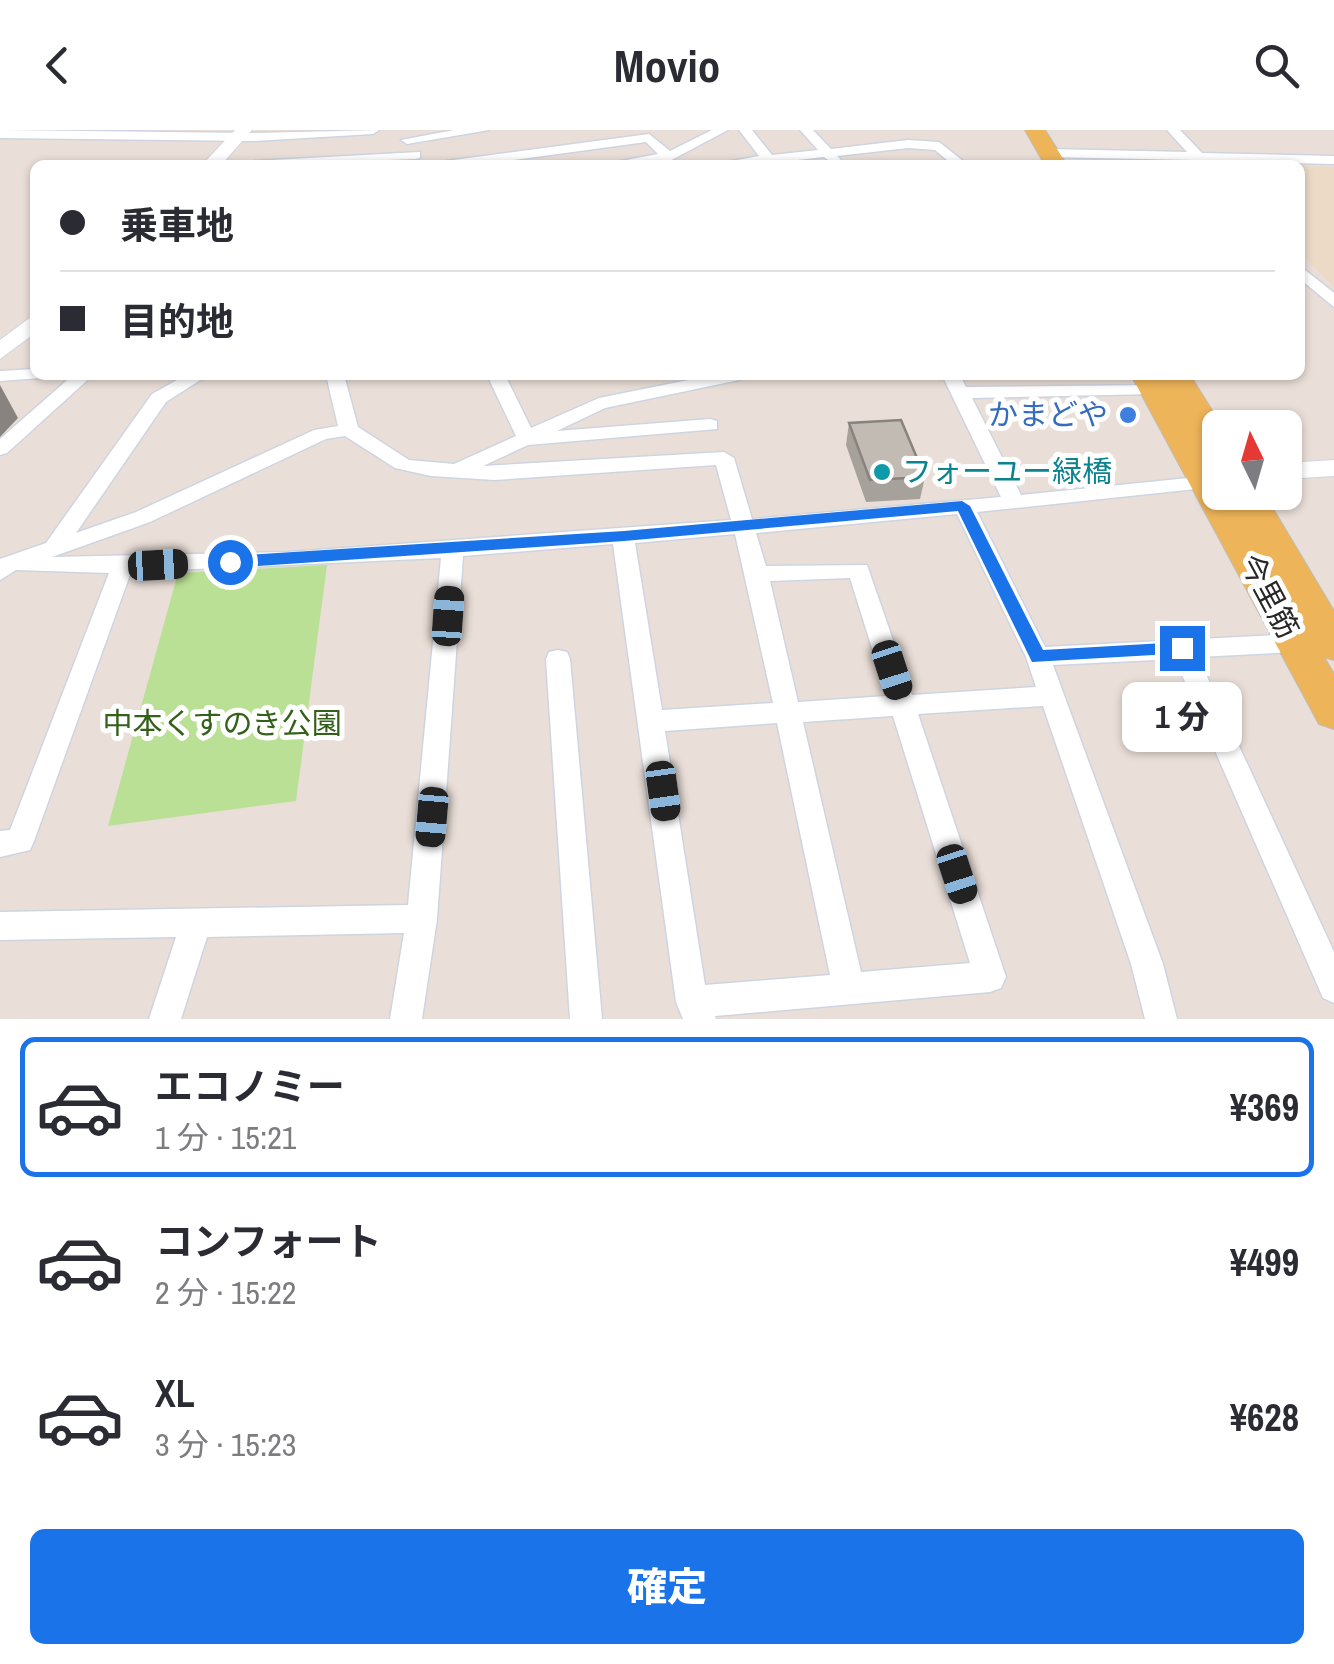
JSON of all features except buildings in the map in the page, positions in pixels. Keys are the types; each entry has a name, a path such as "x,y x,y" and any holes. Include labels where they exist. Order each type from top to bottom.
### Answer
{"main road":[{"path":"1009,130 1022,154"},
{"path":"1035,130 1052,159"},
{"name":"今里筋","path":"1158,380 1202,448"},
{"name":"今里筋","path":"1234,510 1295,644 1334,712"},
{"name":"今里筋","path":"1255,510 1334,645"}],"street":[{"path":"4,133 199,137 372,130"},
{"path":"418,160 404,135 483,130"},
{"path":"662,160 692,139 722,130"},
{"path":"745,130 768,159"},
{"path":"806,130 834,160"},
{"path":"1173,130 1200,160"},
{"path":"215,160 242,134"},
{"path":"484,160 649,138 668,157"},
{"path":"760,160 939,146 954,160"},
{"path":"878,148 889,160"},
{"path":"646,160 668,157"},
{"path":"1052,159 1126,160"},
{"path":"1305,160 1334,160"},
{"path":"1305,276 1334,302"},
{"path":"0,352 30,325"},
{"path":"0,376 30,374"},
{"path":"0,449 78,380"},
{"path":"54,548 159,398 190,380"},
{"path":"336,380 349,430"},
{"path":"498,380 527,439"},
{"path":"527,439 704,404 733,380"},
{"path":"1015,503 956,384 1158,380"},
{"path":"462,468 639,384 704,404"},
{"path":"704,404 719,458"},
{"path":"3,566 143,517 320,434 349,430 418,470 462,468 509,474 724,458 758,574 850,989"},
{"path":"1302,470 1334,468"},
{"path":"3,566 122,567 453,549 746,527 1015,503 1202,472"},
{"path":"962,506 1038,657 1147,964 1161,1019"},
{"path":"624,536 698,1015 850,989 990,977 859,570 758,574"},
{"path":"406,1019 422,919 453,549"},
{"path":"0,844 20,841 122,567"},
{"path":"1038,657 1295,644"},
{"path":"1182,648 1334,987"},
{"path":"558,659 586,1019"},
{"path":"653,720 1050,696"},
{"path":"0,926 422,919"},
{"path":"166,1019 196,923"}],"shaded area":[{"path":"1305,166 1334,167 1334,287 1305,258"}],"green space":[{"name":"中本くすのき公園","path":"327,565 296,801 108,826 178,573"}],"place":[{"name":"かまどや","path":"1128,415"},
{"name":"フォーユー緑橋","path":"882,472"}],"route":[{"path":"230,562 746,527 962,506 1038,657 1182,648"}]}
